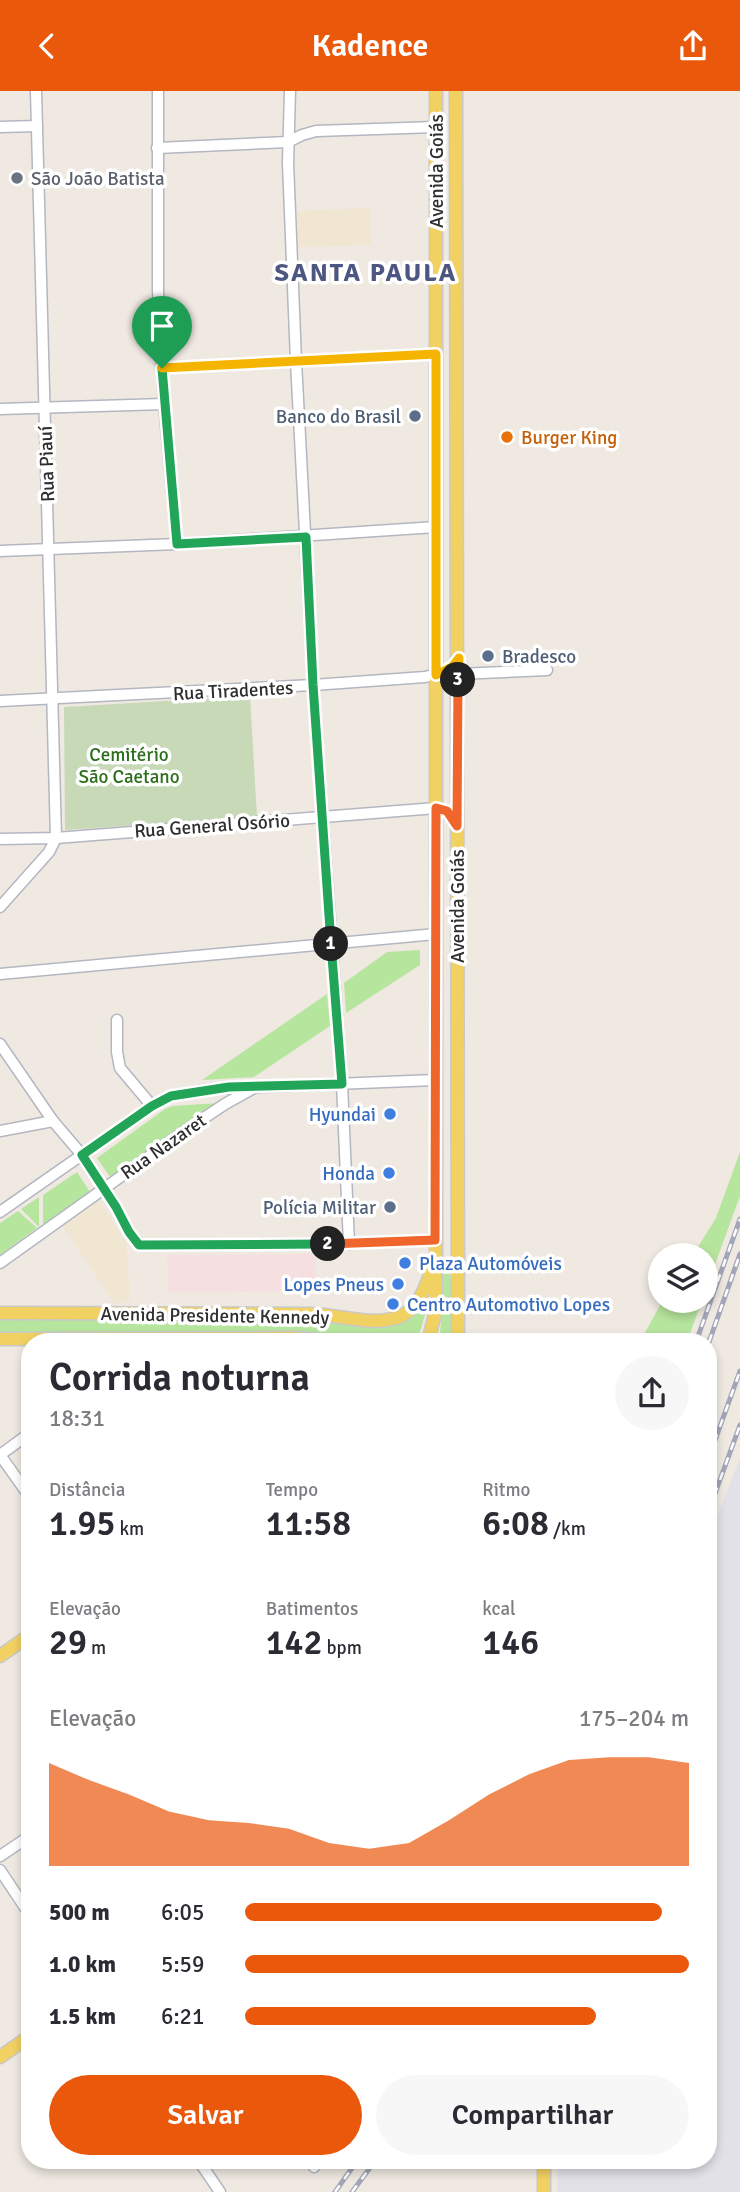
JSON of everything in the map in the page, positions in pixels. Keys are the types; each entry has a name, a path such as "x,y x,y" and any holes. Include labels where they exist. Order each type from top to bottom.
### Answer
{"main road":[{"name":"Avenida Goiás","path":"431,1333 435,1314 436,1257 436,91"},
{"name":"Avenida Goiás","path":"456,91 459,658 458,1333"},
{"path":"435,1240 446,1241 451,1245 457,1297"},
{"name":"Avenida Presidente Kennedy","path":"0,1313 314,1314 386,1321 402,1316 414,1307 428,1281 436,1257"},
{"name":"Avenida Presidente Kennedy","path":"0,1339 21,1339"},
{"path":"0,1656 21,1641"},
{"path":"0,2057 21,2042"},
{"path":"544,2169 544,2192"}],"street":[{"name":"Rua Piauí","path":"36,91 56,838"},
{"path":"158,91 158,290 164,404 177,544"},
{"path":"290,91 288,142 296,361 321,817 342,1084 349,1244"},
{"path":"0,127 37,126"},
{"path":"157,148 288,142 316,131 436,127"},
{"path":"162,368 436,354"},
{"path":"0,409 164,404"},
{"path":"0,551 306,537 436,527"},
{"path":"436,675 452,667 459,658"},
{"path":"458,674 547,670"},
{"name":"Rua Tiradentes","path":"0,701 313,685 436,675"},
{"path":"436,808 447,811 457,826"},
{"name":"Rua General Osório","path":"0,839 56,838 436,808"},
{"path":"0,907 49,852 56,838"},
{"path":"0,974 436,934"},
{"path":"117,1020 120,1067 152,1106"},
{"path":"0,1045 53,1121 82,1155 139,1245 349,1244 435,1240"},
{"name":"Rua Nazaret","path":"0,1212 152,1106 171,1096 212,1089 259,1086 435,1080"},
{"name":"Rua Nazaret","path":"0,1263 225,1104 259,1086"},
{"path":"212,1089 221,1096 225,1104"},
{"path":"0,1131 53,1121"},
{"path":"21,1440 0,1455 21,1484"},
{"path":"0,1856 21,1842"},
{"path":"0,1870 21,1902"},
{"path":"204,2169 220,2192"}],"shaded area":[{"path":"370,208 371,245 298,247 297,211"},
{"path":"99,1201 126,1242 130,1299 125,1303 115,1304 63,1226"},
{"path":"316,1254 316,1291 169,1293 167,1255"},
{"path":"740,1458 740,2192 557,2192 558,2169 717,2169 717,1517"}],"green space":[{"name":"Cemitério São Caetano","path":"250,696 257,817 65,830 64,707"},
{"path":"420,950 420,965 346,1013 344,983 387,952"},
{"path":"327,994 330,1026 254,1077 202,1080"},
{"path":"219,1103 111,1178 97,1158 165,1109"},
{"path":"740,1152 740,1196 718,1256 718,1243 700,1243 716,1218"},
{"path":"77,1172 90,1192 43,1225 43,1195"},
{"path":"39,1197 39,1227 21,1209"},
{"path":"18,1211 37,1228 0,1255 0,1223"},
{"path":"450,1272 452,1333 440,1333 443,1275"},
{"path":"424,1308 426,1311 419,1333 0,1335 0,1320 258,1318 312,1320 374,1327 406,1321 419,1309"},
{"path":"656,1313 697,1313 690,1333 645,1333"}],"railway":[{"path":"699,1333 740,1219"},
{"path":"712,1333 740,1254"},
{"path":"717,1435 740,1371"},
{"path":"717,1488 740,1425"},
{"path":"335,2192 351,2169"},
{"path":"352,2192 369,2169"}],"place":[{"name":"São João Batista","path":"17,178"},
{"name":"Banco do Brasil","path":"415,416"},
{"name":"Burger King","path":"507,437"},
{"name":"Bradesco","path":"488,656"},
{"name":"Hyundai","path":"390,1114"},
{"name":"Honda","path":"389,1173"},
{"name":"Polícia Militar","path":"390,1207"},
{"name":"Plaza Automóveis","path":"405,1263"},
{"name":"Lopes Pneus","path":"398,1284"},
{"name":"Centro Automotivo Lopes","path":"393,1304"}],"district":[{"name":"SANTA PAULA","path":"366,272"}],"route":[{"path":"436,354 436,675 452,667 459,658 457,826 447,811 436,808 435,1240 339,1244 139,1245 82,1155 164,1098 171,1096 229,1087 342,1084 317,751 306,537 177,544 162,368 436,354"}]}
